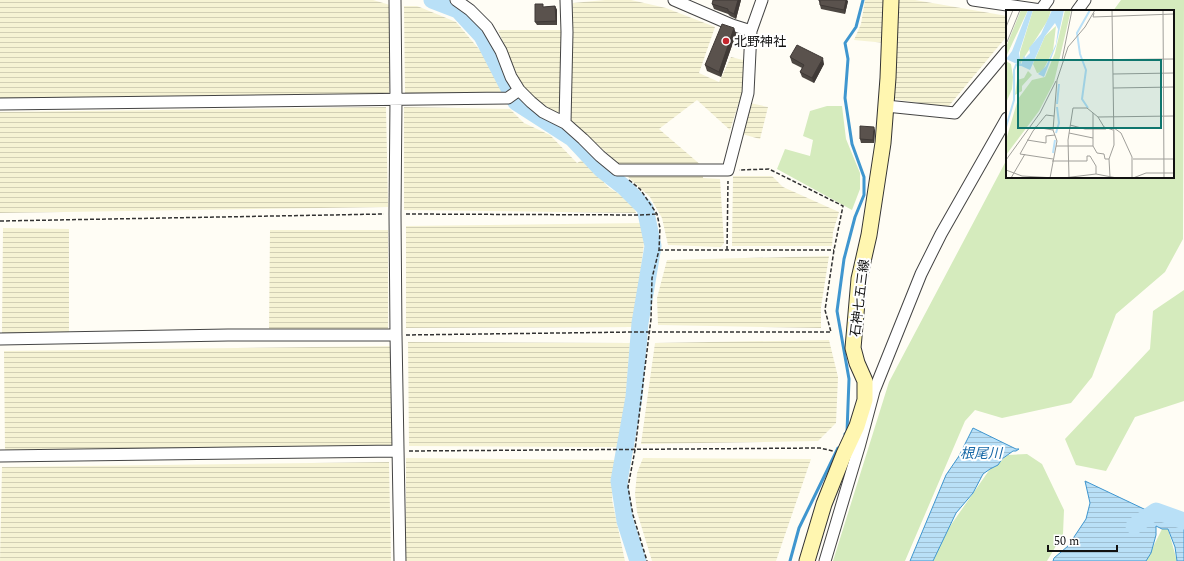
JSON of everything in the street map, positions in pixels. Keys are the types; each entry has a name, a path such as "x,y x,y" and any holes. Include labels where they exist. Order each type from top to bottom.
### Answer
{"main road":[{"name":"石神七五三線","path":"807,561 824,504 857,426 865,400 865,381 857,363 853,348 859,279 869,235 883,143 891,0"}],"street":[{"path":"456,0 470,10 487,27 501,51 511,77 515,93"},
{"path":"565,123 567,32 566,0"},
{"path":"674,0 732,25 751,31"},
{"path":"0,104 396,99 515,93 544,112 565,123 617,170 728,170 748,93 751,31 762,0"},
{"path":"973,0 1041,10 1048,0"},
{"path":"1078,10 1085,0"},
{"path":"392,1 396,99 396,335 400,561"},
{"path":"886,106 955,113 1006,52"},
{"path":"825,561 874,391 921,274 940,234 1006,120"},
{"path":"0,340 228,335 396,335"},
{"path":"0,456 398,451"}],"path":[{"path":"396,335 648,332 831,332 825,310 842,206 769,169 728,170 727,250"},
{"path":"617,170 640,189 657,214 660,228 659,250 652,278 651,319 648,332 635,450 628,487 633,515 647,561"},
{"path":"0,221 395,214 657,214"},
{"path":"659,250 834,250"},
{"path":"398,451 820,448 844,454"}],"shaded area":[{"path":"0,0 373,0 390,5 389,96 0,99"},
{"path":"605,0 631,0 666,8 715,27 699,73 719,82 731,57 743,60 743,90 730,130 697,100 659,129 702,166 619,164 569,119 573,3"},
{"path":"865,0 886,0 886,43 854,40 861,24"},
{"path":"896,0 915,0 1006,16 1006,37 948,107 893,99"},
{"path":"404,6 417,6 456,22 484,55 506,95 405,96"},
{"path":"498,30 561,30 561,112 555,112 531,96 519,79"},
{"path":"750,103 768,107 760,139 742,134"},
{"path":"386,107 388,207 0,213 0,112"},
{"path":"404,107 510,109 524,123 550,135 577,163 584,159 608,187 632,202 636,213 404,210"},
{"path":"626,173 703,173 703,178 720,179 724,243 721,247 668,245 662,218 650,197 627,176"},
{"path":"733,176 772,176 783,187 839,212 833,232 832,246 732,246"},
{"path":"641,223 644,243 634,327 406,328 406,226"},
{"path":"3,228 69,229 69,333 2,333"},
{"path":"270,230 388,230 388,331 269,331"},
{"path":"829,256 821,307 821,328 658,325 657,298 667,260"},
{"path":"829,340 838,377 836,423 818,441 641,444 655,343"},
{"path":"408,342 630,343 624,420 619,447 409,446"},
{"path":"393,346 395,447 5,452 4,351"},
{"path":"406,458 615,460 612,500 625,561 406,561"},
{"path":"643,458 811,459 776,561 652,561 637,512 635,494 637,473"},
{"path":"389,462 391,561 0,561 2,467"}],"green space":[{"path":"1121,0 1184,0 1183,239 1165,272 1116,314 1092,377 1071,403 1002,418 975,410 965,421 905,561 833,561 889,382 1006,161 1006,178 1174,178 1174,10 1114,10"},
{"path":"827,106 842,106 846,139 860,173 860,189 852,210 777,169 785,149 810,156 813,140 803,136 810,111"},
{"path":"1184,290 1184,401 1135,417 1106,471 1076,465 1065,439 1150,349 1153,311"},
{"path":"1027,454 1042,464 1064,510 1063,534 1047,561 933,561 946,532 990,469 1008,455"},
{"path":"1162,529 1168,529 1177,561 1146,561"}],"water":[{"name":"根尾川","path":"973,428 1016,449 1019,449 1013,451 1002,459 998,465 983,474 973,493 956,513 933,561 910,561 946,475 959,456"},
{"path":"1085,481 1184,528 1184,561 1177,561 1175,547 1168,529 1162,529 1156,526 1156,535 1151,553 1146,561 1053,561 1054,558 1068,546 1086,519 1090,503"}],"building":[{"path":"713,0 738,0 734,14 728,11 728,9 712,4"},
{"path":"819,0 846,0 844,10 820,5"},
{"path":"535,4 543,4 543,7 555,6 556,21 535,22"},
{"name":"北野神社","path":"722,24 734,28 719,72 705,65"},
{"path":"797,45 823,58 812,78 800,72 804,65 790,57"},
{"path":"860,126 874,127 873,140 860,139"}],"waterway":[{"path":"432,0 458,10 482,36 516,102 572,138 601,169 624,187 645,208 653,246 640,323 634,397 619,481 625,521 638,561"},
{"path":"845,434 847,432 849,379 837,311 844,259 855,217 864,195 864,177 852,144 845,98 848,59 845,43 856,27 863,0"},
{"path":"790,561 799,528 838,448"},
{"name":"根尾川","path":"1134,526 1156,511 1184,521"}],"place":[{"name":"北野神社","path":"726,41"}]}
